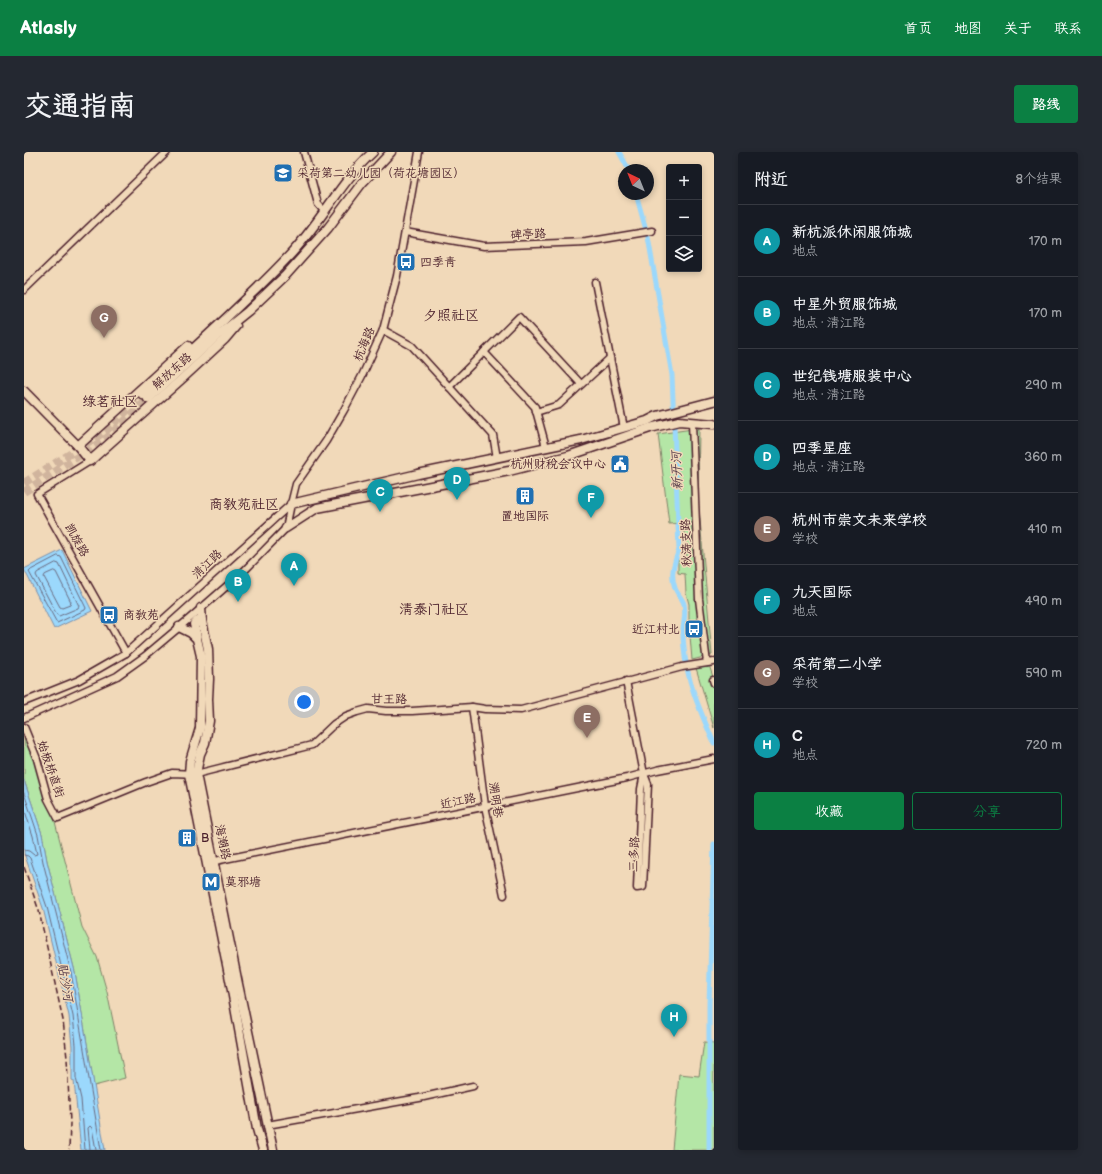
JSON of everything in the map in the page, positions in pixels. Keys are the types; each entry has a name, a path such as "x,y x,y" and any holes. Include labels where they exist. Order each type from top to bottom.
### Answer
{"main road":[{"name":"解放东路","path":"373,152 350,177 325,212 290,256 146,397 248,311 308,252 362,183 391,152"},
{"name":"解放东路","path":"78,446 220,316 241,303"},
{"name":"解放东路","path":"90,461 225,339 248,311"},
{"path":"24,391 78,446 90,461"},
{"path":"648,424 657,416 714,401"},
{"path":"286,528 317,508 509,471 568,456 648,424 679,421 714,424"},
{"name":"清江路","path":"291,504 418,474 581,440 624,428 648,424"},
{"name":"海潮路","path":"201,608 202,621 208,649 208,721 205,743 192,774 214,861 273,1150"},
{"name":"海潮路","path":"202,621 198,620 194,624 201,656 201,722 190,761 205,863 231,985 256,1129 262,1150"},
{"path":"179,628 191,633 197,639"}],"street":[{"path":"24,290 167,152"},
{"path":"304,152 318,204 325,212"},
{"name":"杭海路","path":"286,528 296,484 326,441 344,410 362,376 383,330 397,276 419,152"},
{"name":"碑亭路","path":"405,232 484,246 586,242 652,231"},
{"path":"595,282 624,428"},
{"path":"449,387 519,317 581,384"},
{"path":"383,330 412,346 493,435 497,458"},
{"path":"484,352 535,407 546,447"},
{"path":"536,412 559,405 610,358"},
{"name":"秋涛支路","path":"692,423 699,599 707,662"},
{"name":"凯旋路","path":"90,461 37,494 126,653"},
{"name":"清江路","path":"24,702 79,680 126,653 291,504"},
{"path":"24,718 116,676 145,656 244,570 286,528"},
{"name":"甘王路","path":"58,818 172,773 192,774 312,745 334,724 346,716 368,709 412,711 472,707 485,709 521,710 682,667 714,662"},
{"name":"三多路","path":"626,681 644,774 648,784 643,887 637,888 641,789 644,774"},
{"name":"溯明巷","path":"472,707 485,806 504,895"},
{"name":"始板桥直街","path":"24,727 37,759 48,799 58,818"},
{"name":"近江路","path":"205,863 620,780 714,759"},
{"path":"267,1125 420,1098 473,1086"}],"green space":[{"path":"699,428 698,497 712,655 692,660 689,604 686,593 685,574 678,573 678,560 687,558 683,523 669,524 658,434"},
{"path":"709,665 714,680 714,728 696,668"},
{"path":"24,735 52,810 82,927 97,957 107,992 125,1078 94,1086 75,972 47,861 42,834 24,780"},
{"path":"704,1042 714,1043 714,1150 672,1150 679,1074 699,1076"}],"water":[{"path":"62,550 92,611 54,629 24,569"},
{"name":"贴沙河","path":"24,780 42,834 47,861 75,972 105,1150 81,1150 74,1081 72,1080 72,1046 69,1016 43,908 24,853"}],"waterway":[{"name":"新开河","path":"619,152 626,164"},
{"name":"新开河","path":"638,200 648,237 672,375 679,550 674,564 673,578 675,588 685,607 683,638 688,672 695,696 714,743"},
{"name":"新开河","path":"709,1150 709,1003 714,844"}],"tunnel":[{"path":"24,483 106,431 143,395"},
{"path":"24,492 108,437 148,399"}],"railway":[{"path":"24,867 39,911 63,1020 67,1058 70,1123 69,1150"}],"place":[{"name":"采荷第二幼儿园（荷花塘园区）","path":"283,173"},
{"name":"四季青","path":"406,262"},
{"name":"采荷第二小学","path":"104,338"},
{"name":"杭州财税会议中心","path":"620,464"},
{"name":"置地国际","path":"525,496"},
{"name":"四季星座","path":"457,500"},
{"name":"世纪钱塘服装中心","path":"380,512"},
{"name":"九天国际","path":"591,518"},
{"name":"新杭派休闲服饰城","path":"294,586"},
{"name":"中星外贸服饰城","path":"238,602"},
{"name":"商教苑","path":"109,615"},
{"name":"近江村北","path":"694,629"},
{"name":"杭州市崇文未来学校","path":"587,738"},
{"name":"B","path":"187,838"},
{"name":"莫邪塘","path":"211,882"},
{"name":"C","path":"674,1037"}],"district":[{"name":"夕照社区","path":"451,315"},
{"name":"绿茗社区","path":"110,401"},
{"name":"商教苑社区","path":"244,504"},
{"name":"清泰门社区","path":"434,609"}]}
